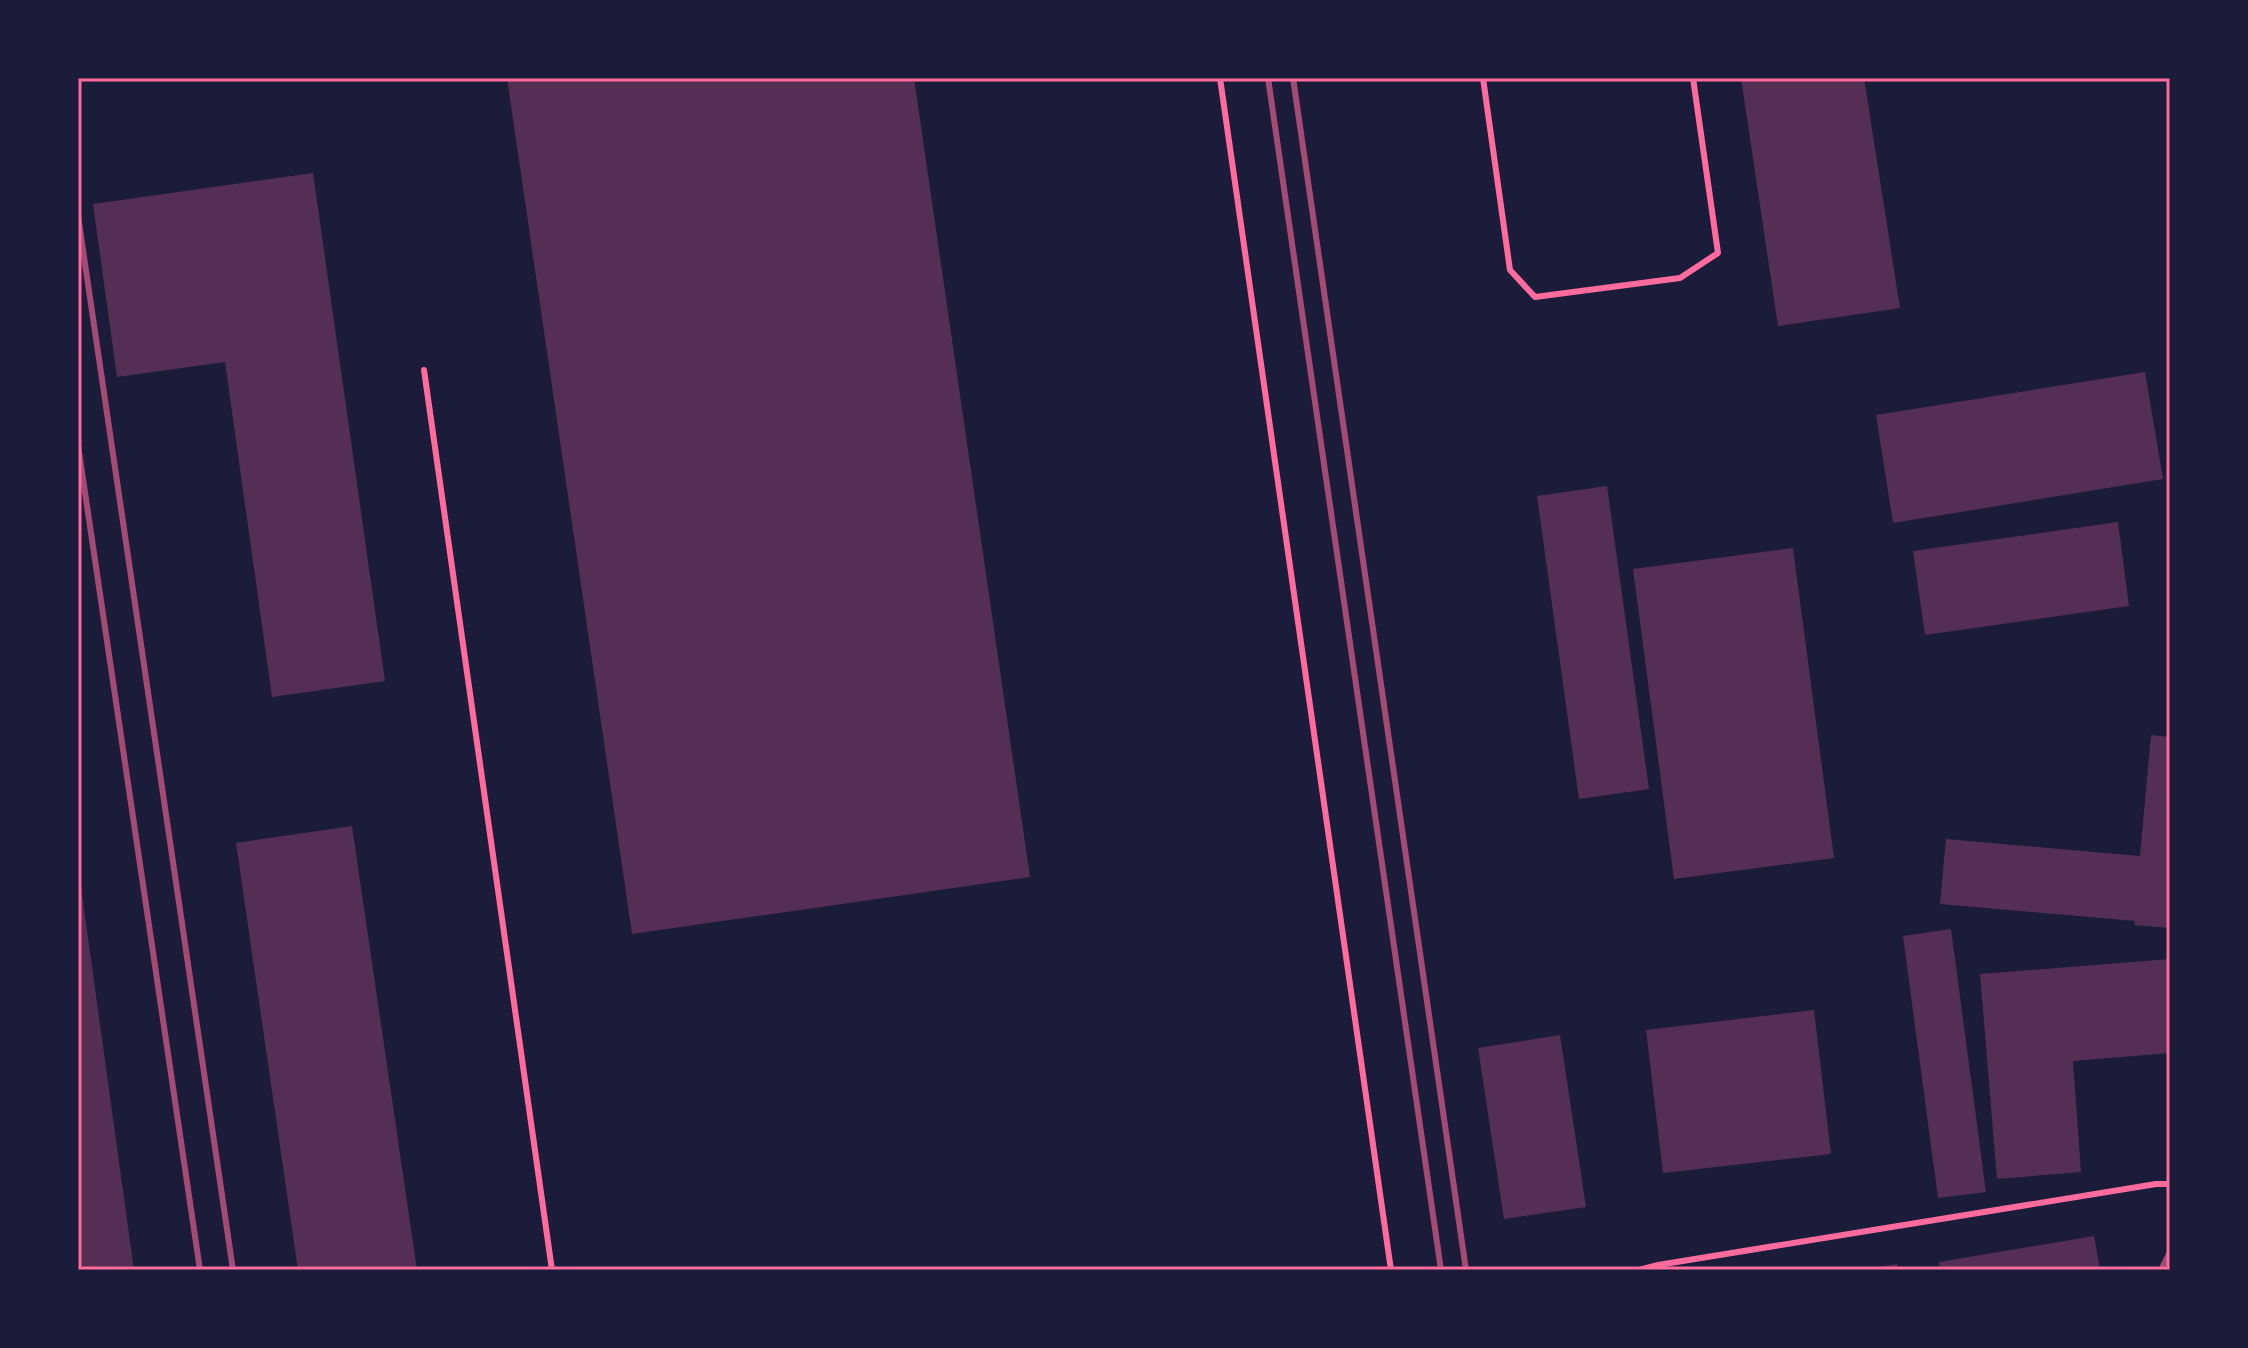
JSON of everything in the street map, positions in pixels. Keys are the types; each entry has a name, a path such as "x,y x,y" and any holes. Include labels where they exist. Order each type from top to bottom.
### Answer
{"lane":[{"path":"1220,78 1391,1270"},
{"path":"1483,78 1510,270 1535,297 1680,278 1718,253 1693,78"},
{"path":"424,370 552,1270"},
{"path":"1639,1270 2140,1186 2170,1184"}],"building":[{"path":"507,78 914,78 1030,877 632,934"},
{"path":"1741,78 1864,78 1900,308 1778,326"},
{"path":"313,173 385,681 272,697 225,362 117,377 93,204"},
{"path":"2145,372 2163,479 1893,523 1876,415"},
{"path":"1607,486 1649,789 1579,799 1537,496"},
{"path":"2118,522 2129,606 1925,635 1913,551"},
{"path":"1793,548 1834,858 1674,879 1633,569"},
{"path":"2151,735 2170,737 2170,928 2134,925 2135,921 1940,904 1946,839 2140,856"},
{"path":"352,826 417,1270 298,1270 236,843"},
{"path":"80,880 134,1270 78,1270"},
{"path":"1951,929 1986,1192 1938,1198 1903,936"},
{"path":"2170,959 2170,1053 2073,1061 2081,1172 1997,1179 1980,974"},
{"path":"1814,1010 1831,1154 1663,1173 1646,1030"},
{"path":"1560,1035 1586,1207 1504,1219 1478,1048"},
{"path":"2094,1236 2100,1270 1940,1270 1939,1262"},
{"path":"1897,1264 1898,1270 1870,1270 1870,1268"}],"railway":[{"path":"1268,78 1441,1270"},
{"path":"1293,78 1466,1270"},
{"path":"78,216 233,1270"},
{"path":"78,445 200,1270"},
{"path":"2161,1270 2170,1252"}]}
